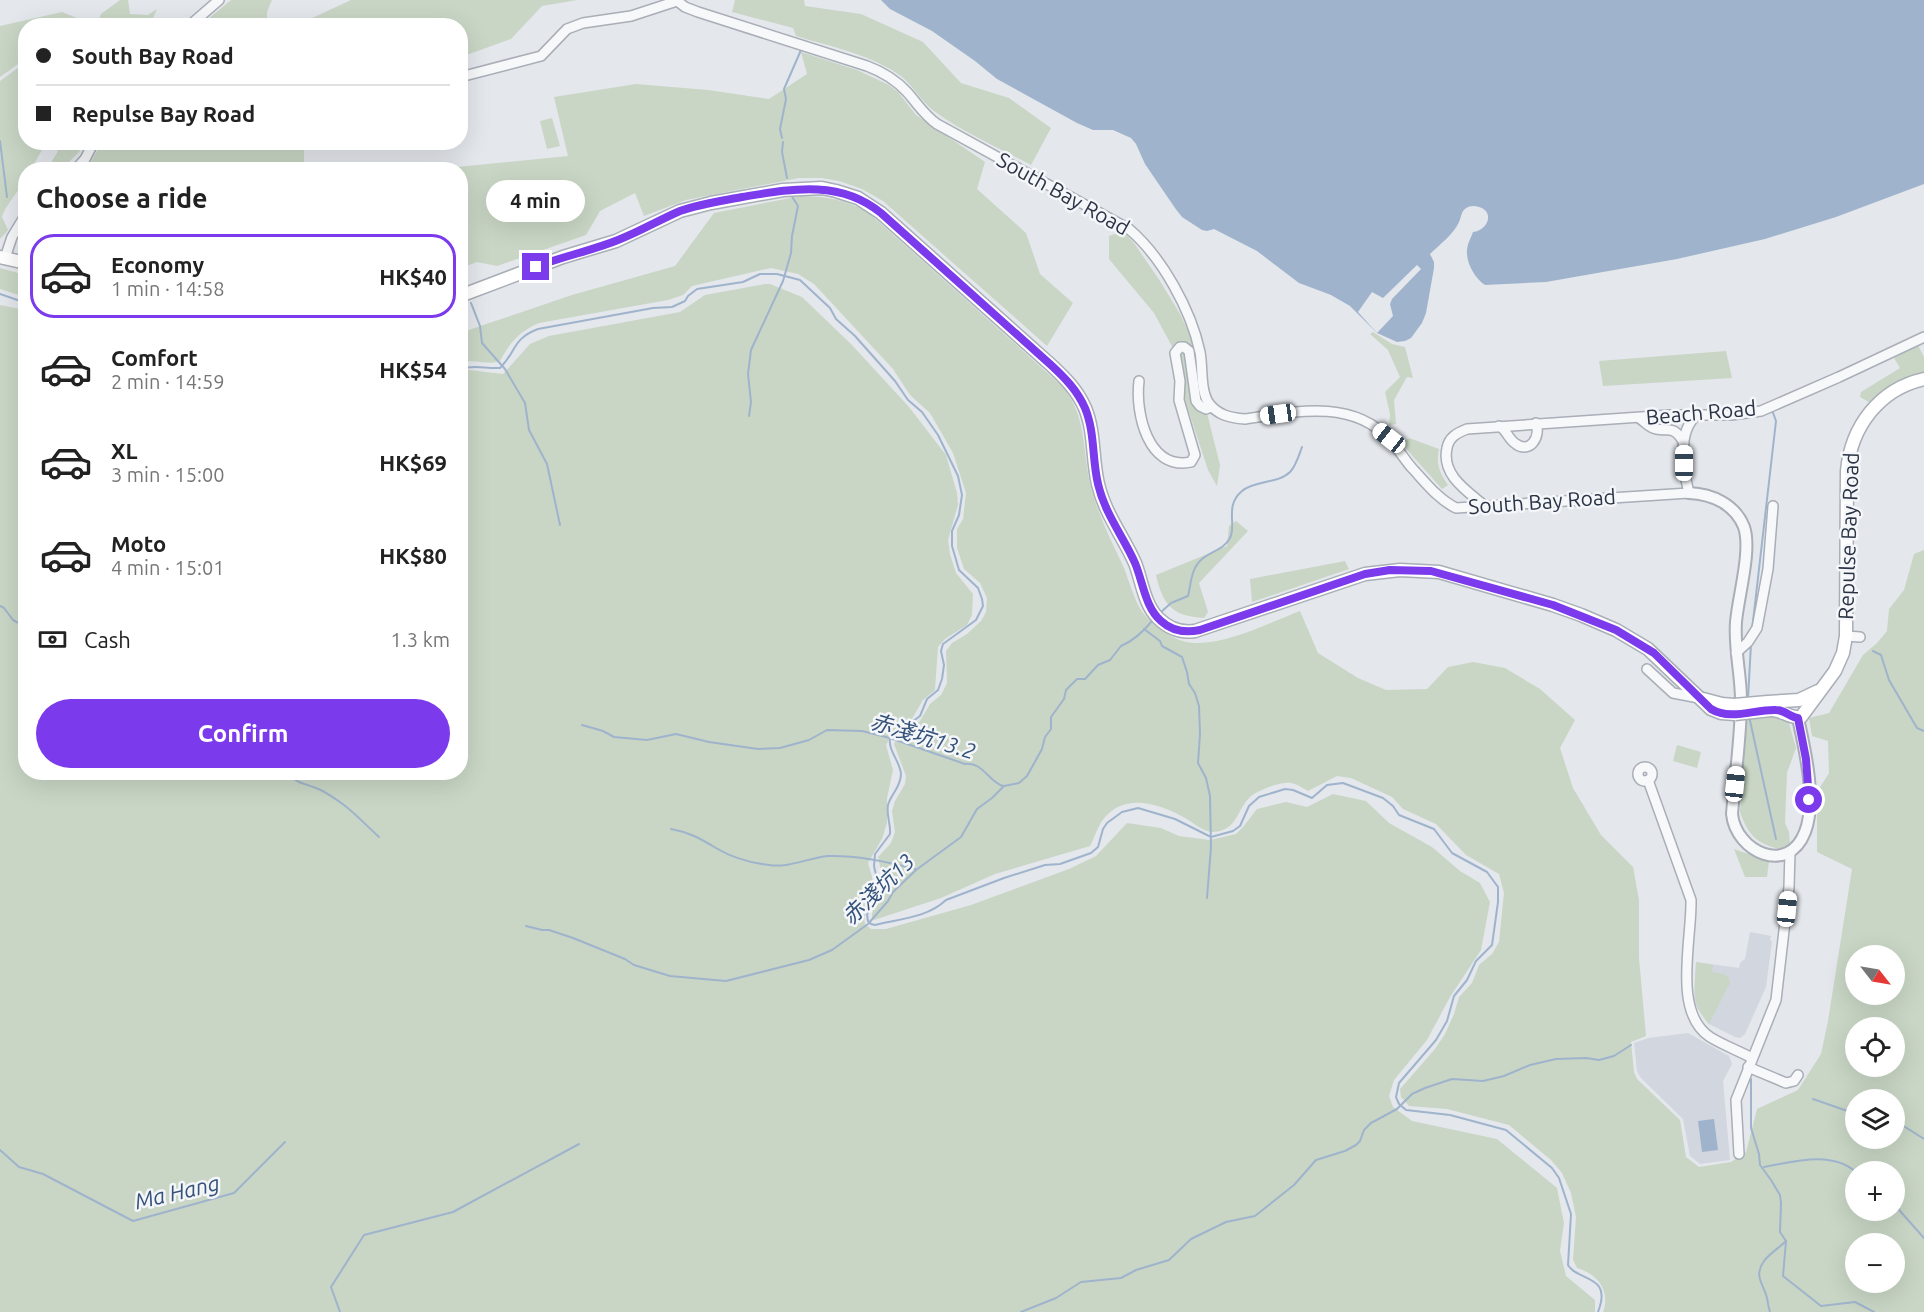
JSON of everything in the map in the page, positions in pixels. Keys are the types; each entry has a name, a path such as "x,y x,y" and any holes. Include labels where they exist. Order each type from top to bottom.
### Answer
{"main road":[{"name":"Repulse Bay Road","path":"468,293 563,256 616,241 673,214 696,206 800,188 822,188 843,192 863,200 881,213 1072,386 1088,416 1097,480 1106,509 1135,565 1150,606 1155,615 1166,625 1182,631 1200,630 1365,574 1390,570 1431,571 1553,605 1609,626 1648,649 1715,711 1769,706 1796,700 1823,687"},
{"path":"3,258 18,261"},
{"name":"Repulse Bay Road","path":"1769,706 1798,716 1831,678 1841,660 1846,636 1847,471 1851,446 1863,421 1882,399 1899,388 1924,379"},
{"path":"1796,700 1788,707 1798,716"}],"street":[{"path":"198,18 219,0"},
{"name":"South Bay Road","path":"468,75 541,56 567,29 583,23 631,16 676,1 698,12 867,66 884,73 901,86 923,113 937,124 1129,229 1150,250 1187,313 1200,352 1204,392 1211,406 1221,414 1245,419 1319,410 1353,417 1372,425 1389,438 1404,459 1446,503 1456,508 1689,493 1709,495 1725,503 1734,511 1743,527 1746,548 1736,622 1741,699 1733,823 1740,837 1756,850 1782,856 1790,852"},
{"path":"3,258 18,227"},
{"name":"Beach Road","path":"1485,506 1461,486 1446,466 1447,445 1458,432 1467,429 1536,423 1698,414 1731,415 1761,411 1924,337"},
{"path":"1139,381 1138,399 1143,425 1155,449 1170,462 1180,464 1191,462 1195,455 1179,400 1180,381 1175,352 1180,347 1184,346 1190,351 1196,401 1206,409 1211,406"},
{"path":"1689,493 1685,472 1684,443 1688,425 1698,414"},
{"path":"1639,418 1653,428 1672,430 1684,443"},
{"path":"1499,426 1508,433 1515,444 1528,446 1538,436 1536,423"},
{"path":"1739,650 1757,628 1768,569 1773,506"},
{"path":"1846,636 1860,637"},
{"path":"1647,669 1673,693 1699,698"},
{"path":"1738,1154 1736,1100 1776,1000 1790,887 1790,852 1797,846 1804,833 1809,813 1806,759 1798,716"},
{"path":"1648,780 1691,900 1692,920 1686,991 1691,1014 1697,1026 1710,1037 1752,1058"},
{"path":"1748,1067 1786,1083 1794,1081 1798,1075"}],"shaded area":[{"path":"1750,932 1771,936 1772,941 1766,987 1745,1034 1740,1038 1709,1024 1697,1008 1694,1000 1696,962 1739,968 1740,963 1745,959"},
{"path":"1688,1033 1729,1056 1732,1064 1723,1081 1730,1160 1700,1164 1690,1156 1683,1119 1641,1078 1637,1071 1634,1043 1648,1038"}],"green space":[{"path":"120,0 128,0 130,14 148,15 157,9 153,18 100,18 101,14"},
{"path":"231,0 272,0 267,18 209,18"},
{"path":"351,0 577,0 542,6 511,39 468,54 468,18 312,18"},
{"path":"735,0 804,0 805,6 861,14 923,42 961,83 1009,98 1051,128 1031,165 945,119 929,107 901,76 883,65 847,51 796,36 793,28 732,12"},
{"path":"62,12 77,18 35,18"},
{"path":"18,22 18,64 0,77 0,26"},
{"path":"801,52 857,70 889,85 898,92 916,115 985,162 977,189 1026,233 1040,274 1073,303 1047,346 883,201 862,189 822,178 799,178 686,200 644,216 635,193 600,211 586,235 497,266 477,262 468,265 468,166 568,156 554,97 636,84 708,90 769,99 807,74"},
{"path":"18,68 18,150 42,150 35,162 18,162 18,190 4,211 2,217 8,230 0,239 0,81"},
{"path":"552,118 560,146 547,149 540,121"},
{"path":"58,150 80,150 69,162 51,162"},
{"path":"98,150 304,150 304,162 91,161"},
{"path":"801,196 819,197 852,204 868,212 1063,387 1071,399 1080,422 1096,505 1135,599 1149,619 1167,634 1195,643 1221,640 1300,611 1318,653 1358,678 1386,690 1427,689 1448,667 1473,662 1505,668 1540,689 1575,720 1560,748 1573,788 1601,835 1633,867 1639,900 1639,958 1646,1036 1631,1042 1634,1072 1637,1079 1680,1120 1686,1157 1699,1167 1731,1162 1746,1152 1757,1109 1798,1090 1821,1054 1852,869 1817,852 1817,792 1829,773 1828,741 1812,736 1809,718 1829,713 1863,655 1887,631 1889,609 1904,590 1914,554 1924,550 1924,1312 1603,1312 1604,1290 1591,1274 1577,1268 1573,1260 1576,1217 1571,1193 1562,1173 1551,1160 1509,1125 1447,1109 1409,1106 1401,1097 1400,1089 1435,1049 1445,1034 1459,997 1472,983 1479,965 1492,954 1499,942 1504,893 1499,874 1466,855 1436,824 1403,809 1392,797 1351,778 1337,776 1308,791 1291,783 1269,787 1249,798 1232,824 1222,831 1214,832 1206,831 1164,808 1130,803 1110,812 1102,821 1090,846 995,874 941,898 874,920 872,914 883,880 878,857 891,843 895,832 892,811 905,784 906,776 894,744 898,736 920,721 930,704 941,695 947,683 946,651 952,643 967,634 981,621 986,612 987,598 980,583 964,569 957,548 957,529 963,519 966,493 953,453 930,413 910,395 893,369 814,284 798,274 771,268 692,286 683,295 668,300 539,323 516,338 500,361 490,363 468,362 468,330 572,295 675,266 714,213"},
{"path":"1123,231 1160,281 1180,314 1197,350 1202,393 1220,465 1217,486 1208,470 1186,403 1175,352 1154,313 1109,259 1109,236"},
{"path":"0,268 18,273 18,295 0,289"},
{"path":"770,284 802,297 852,345 909,407 946,455 957,493 958,505 948,540 956,573 973,594 972,615 967,625 945,639 938,647 935,690 923,700 910,722 893,732 886,745 893,770 887,798 887,823 882,839 868,863 873,891 865,915 865,924 871,929 886,929 971,905 1069,869 1096,856 1127,823 1161,828 1179,836 1210,840 1236,834 1257,809 1286,802 1307,807 1333,794 1366,801 1389,823 1432,847 1460,871 1480,883 1490,902 1481,950 1450,997 1427,1040 1394,1080 1389,1096 1393,1107 1412,1121 1497,1139 1557,1188 1564,1223 1560,1251 1566,1276 1595,1300 1595,1312 0,1312 0,305 18,309 18,780 468,780 468,370 503,374 530,344 549,336 680,312 705,295"},
{"path":"1373,332 1392,344 1405,347 1413,378 1407,377 1394,400 1396,424 1389,425 1390,414 1385,392 1400,377 1388,350 1370,334"},
{"path":"1918,345 1924,357 1924,374 1888,386 1872,404 1860,397 1861,392 1900,368 1894,358"},
{"path":"1726,351 1732,378 1603,386 1599,361"},
{"path":"1409,438 1439,449 1439,468 1448,485 1442,489 1401,443"},
{"path":"1236,521 1248,531 1199,583 1208,612 1204,618 1184,615 1171,607 1162,594 1156,575 1227,546 1229,526"},
{"path":"1345,561 1349,569 1252,602 1250,579"},
{"path":"1787,716 1796,748 1787,773 1785,823 1789,832 1790,844 1780,849 1754,837 1746,827 1740,812 1746,720"},
{"path":"1677,745 1701,752 1697,768 1673,761"},
{"path":"1734,849 1769,861 1767,877 1745,877"},
{"path":"1696,962 1713,965 1712,972 1724,974 1729,978 1730,983 1709,1024 1696,1002"}],"water":[{"path":"881,0 1924,0 1924,184 1836,217 1765,239 1677,259 1546,282 1485,285 1481,282 1470,265 1467,248 1473,232 1486,225 1488,217 1484,209 1477,206 1469,207 1463,212 1454,231 1430,254 1434,268 1422,323 1411,338 1397,342 1377,333 1350,306 1331,295 1299,283 1257,251 1214,229 1202,230 1182,217 1145,164 1131,138 1113,130 1093,130 1077,123 997,79 932,31 890,9"},
{"path":"1714,1119 1718,1150 1702,1152 1698,1121"}],"pier":[{"path":"1417,265 1421,269 1392,299 1390,304 1393,316 1377,333 1358,312 1372,292 1383,298"}],"waterway":[{"path":"782,138 780,129 786,99 784,89 801,50"},
{"path":"0,141 7,197"},
{"path":"783,142 782,152 787,178"},
{"path":"749,416 751,402 748,374 751,350 783,281 791,253 798,206 791,195"},
{"path":"468,368 500,368 519,341 538,329 653,308 672,307 685,301 697,289 743,282 760,274 777,274 800,280 855,336 895,381 908,400 922,412 938,435 958,476 962,495 959,515 952,531 952,546 959,570 978,588 983,606 976,620 943,644 942,679 938,690 927,699 920,716 890,738 901,779 888,805 890,834 875,854 874,866 878,884 867,915 868,921 875,925 922,914 946,900 1004,878 1045,865 1060,864 1091,853 1098,847 1107,823 1122,812 1138,808 1175,819 1211,837 1233,831 1240,826 1249,806 1259,797 1285,789 1312,798 1327,785 1343,783 1383,798 1399,815 1434,829 1452,853 1487,872 1498,887 1492,945 1476,961 1467,980 1454,996 1447,1021 1436,1040 1399,1083 1396,1097 1399,1104 1406,1110 1450,1115 1506,1130 1552,1168 1559,1178 1571,1214 1568,1265 1598,1285 1601,1291 1598,1312"},
{"path":"0,294 18,300"},
{"path":"471,303 480,326 482,343 505,369 525,403 529,430 547,464 560,525"},
{"path":"1752,630 1776,421 1772,410"},
{"name":"赤淺坑13","path":"1160,613 1171,603 1188,596 1197,565 1224,546 1230,538 1232,509 1242,491 1253,485 1285,476 1294,467 1302,447"},
{"path":"0,606 18,623"},
{"name":"赤淺坑13","path":"526,926 549,930 573,938 625,959 634,965 670,976 726,981 809,960 832,950 868,924 893,892 916,870 961,837 977,809 1004,786 1019,783 1027,776 1042,749 1045,737 1051,729 1051,717 1064,699 1066,690 1077,679 1085,679 1098,665 1110,660 1121,646 1138,636 1152,621"},
{"path":"1144,629 1160,641 1162,646 1182,657 1189,684 1199,706 1198,763 1206,778 1210,796 1211,847 1207,898"},
{"path":"1748,699 1751,644"},
{"path":"1873,651 1881,655 1889,680 1917,728 1924,731"},
{"path":"1749,716 1776,839"},
{"name":"赤淺坑13.2","path":"582,725 614,737 647,740 676,734 709,742 758,749 780,748 809,740 827,730 862,731 971,764 1003,786"},
{"path":"296,780 327,793 379,837"},
{"path":"671,829 695,836 735,857 762,864 776,866 821,857 839,856 915,869"},
{"path":"1021,1312 1056,1298 1081,1282 1121,1278 1136,1270 1169,1260 1191,1239 1226,1222 1255,1216 1294,1185 1316,1160 1356,1145 1364,1130 1371,1123 1397,1109 1412,1094 1425,1088 1452,1079 1483,1081 1556,1059 1599,1060 1614,1056 1631,1045"},
{"path":"1751,1079 1751,1128 1760,1165 1780,1195 1780,1232 1786,1241 1783,1276 1821,1306 1855,1302 1874,1312"},
{"path":"1813,1099 1845,1110"},
{"path":"1905,1127 1924,1139"},
{"name":"Ma Hang","path":"0,1150 19,1167 43,1174 133,1221 234,1193 285,1142"},
{"path":"340,1312 331,1287 364,1235 453,1212 579,1144"},
{"path":"1764,1167 1812,1159 1824,1159 1845,1165"},
{"path":"1905,1217 1924,1238"},
{"path":"1770,1312 1759,1271 1766,1258 1786,1241"}],"route":[{"path":"536,267 563,256 616,241 680,211 704,204 800,188 831,189 858,198 881,213 1072,386 1088,416 1097,480 1110,520 1135,565 1150,606 1155,615 1166,625 1182,631 1200,630 1373,572 1431,571 1453,576 1569,610 1609,626 1654,653 1711,709 1718,712 1730,714 1778,710 1798,718 1806,759 1809,800"}]}
